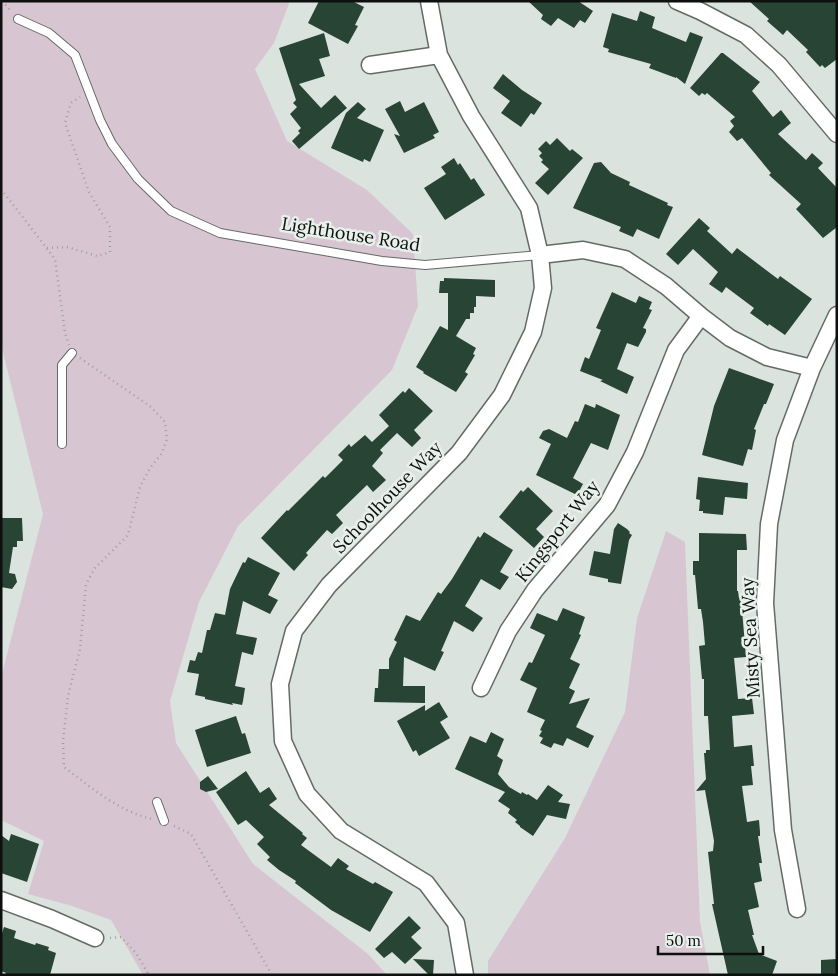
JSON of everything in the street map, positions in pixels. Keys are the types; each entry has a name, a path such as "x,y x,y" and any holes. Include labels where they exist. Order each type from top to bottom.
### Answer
{"street":[{"name":"Schoolhouse Way","path":"429,1 439,55 471,116 529,208 540,255 543,288 533,332 502,394 459,453 329,585 294,631 280,684 283,741 307,794 341,831 426,883 456,923 465,975"},
{"path":"677,1 746,35 779,65 837,134"},
{"path":"370,65 439,55"},
{"name":"Lighthouse Road","path":"540,255 583,250 625,259 666,286 730,338 767,357 812,368"},
{"name":"Misty Sea Way","path":"797,909 783,830 765,603 769,524 785,440 812,368 837,315"},
{"name":"Kingsport Way","path":"481,688 508,630 535,590 607,505 635,452 676,350 701,316"},
{"path":"1,900 95,938"}],"lane":[{"name":"Lighthouse Road","path":"18,18 49,32 75,55 100,120 112,144 138,179 171,211 220,233 382,261 425,265 540,255"},
{"path":"62,444 62,365 72,353"},
{"path":"157,802 164,821"}],"path":[{"path":"2,1 18,18"},
{"path":"47,248 67,247 97,256 110,252 110,227 89,192 65,123 71,103 88,90"},
{"path":"1,189 55,259 65,333 72,353 151,407 165,422 167,439 162,453 150,468 140,488 128,535 95,568 86,584 80,650 68,696 64,767 117,806 137,816 164,821 191,834 272,975"},
{"path":"95,938 121,937 136,953 150,975"}],"shaded area":[{"path":"1,1 290,1 274,43 255,69 287,141 367,190 413,234 418,306 392,370 238,526 199,602 170,701 176,743 253,864 368,954 387,975 143,975 111,920 72,906 28,894 44,841 1,820 1,678 43,514 1,344"},
{"path":"666,531 685,542 700,922 710,975 488,975 488,961 565,838 625,712 637,618"}],"building":[{"path":"319,1 352,1 364,7 355,25 358,26 348,44 308,23"},
{"path":"528,1 578,1 593,11 585,23 580,20 574,28 558,18 551,26 541,19 543,15"},
{"path":"749,1 837,1 837,59 825,68 822,65 820,67 806,52 808,50 787,30 783,35"},
{"path":"640,11 655,17 652,28 686,42 690,32 703,37 685,84 676,77 649,68 651,64 608,52 609,49 603,47 612,13 637,21"},
{"path":"324,33 330,56 319,59 325,76 299,84 321,108 335,95 347,108 299,149 292,141 300,133 298,131 301,128 290,114 297,107 293,103 296,100 279,48"},
{"path":"721,53 760,82 752,91 773,117 781,110 791,123 778,134 806,160 812,153 823,163 818,168 837,188 837,227 823,238 796,209 801,204 769,175 771,173 742,138 737,141 729,132 734,126 730,121 735,117 707,93 705,95 702,93 699,96 690,88"},
{"path":"503,74 522,90 542,103 534,115 531,113 521,127 501,113 510,101 493,88"},
{"path":"400,101 405,112 424,102 439,132 433,135 435,138 404,153 394,134 400,136 385,109"},
{"path":"358,102 366,109 357,118 384,130 370,162 364,159 363,162 331,148 346,113"},
{"path":"557,138 570,151 572,149 583,158 548,195 535,183 549,169 541,162 543,160 539,156 542,153 538,149 546,141 550,145"},
{"path":"454,158 458,165 460,163 471,180 474,178 485,195 445,220 424,188 446,174 441,167"},
{"path":"601,162 611,173 630,182 629,185 673,207 659,239 637,229 633,237 619,231 621,227 573,208 594,163"},
{"path":"699,218 710,228 707,231 732,254 737,248 778,279 780,276 812,299 785,335 750,313 754,308 726,287 722,293 709,284 718,272 693,249 678,265 666,254"},
{"path":"444,278 495,280 495,297 476,296 474,313 470,313 470,319 466,319 456,336 476,348 473,354 475,355 465,372 468,374 456,392 416,367 440,326 448,330 448,293 439,293 440,281 444,281"},
{"path":"612,292 636,303 639,296 652,302 649,309 652,310 643,328 646,329 646,332 638,347 627,343 617,369 634,377 627,394 600,381 603,380 580,371 585,357 589,359 601,330 596,328"},
{"path":"729,368 774,384 754,429 756,430 752,450 748,449 743,466 702,455 714,406"},
{"path":"409,388 433,411 414,430 421,438 412,447 397,433 380,450 383,453 372,466 386,480 373,492 367,485 336,515 343,523 332,534 327,530 306,553 308,555 294,571 261,538 287,510 343,460 338,455 349,444 351,447 365,435 372,442 389,426 379,415 403,391 405,393"},
{"path":"585,404 595,408 596,404 620,415 608,450 591,443 573,478 583,484 577,495 536,475 551,444 539,438 543,431 549,429 567,438 575,421 578,422"},
{"path":"698,477 748,483 747,499 725,497 723,515 703,513 703,511 699,511 700,500 696,499"},
{"path":"528,487 553,511 536,529 544,537 534,548 499,517 521,490 523,492"},
{"path":"1,518 22,518 23,541 17,541 17,547 13,547 9,573 15,574 17,582 12,589 1,587"},
{"path":"618,523 632,535 629,540 621,584 608,582 608,579 589,575 594,551 610,554 614,529"},
{"path":"484,532 513,550 500,572 509,577 500,590 481,579 465,606 483,618 473,632 454,621 441,651 444,652 435,671 404,657 403,686 425,686 425,703 374,702 375,688 378,688 379,669 389,669 389,659 397,642 394,640 406,615 420,621 438,592 441,594 452,579 478,536 480,538"},
{"path":"699,533 746,534 747,550 737,550 737,591 739,598 741,598 746,657 734,658 738,699 752,698 754,714 732,716 734,747 752,745 754,766 751,766 753,785 742,786 747,822 759,820 760,836 758,836 762,863 759,863 762,881 754,883 759,907 748,910 754,935 752,935 759,954 777,961 772,975 728,975 712,904 714,904 708,852 713,851 714,841 705,790 696,791 706,779 704,753 706,753 706,750 710,750 708,716 704,716 704,679 702,679 699,646 705,645 703,622 701,609 698,609 695,575 693,575 693,561 699,561"},
{"path":"248,557 280,573 268,595 278,600 270,614 243,601 236,634 257,638 253,655 242,652 235,686 245,688 243,701 242,705 232,703 233,705 195,695 199,674 187,672 190,660 195,661 198,652 202,653 207,630 210,630 215,613 225,615 230,589 243,562 245,563"},
{"path":"563,608 585,617 579,634 581,635 570,659 580,664 569,688 575,691 569,704 590,698 576,727 594,736 588,748 567,738 563,746 554,743 551,748 540,743 543,738 539,736 542,731 540,730 545,720 527,712 537,688 520,680 529,662 532,663 545,635 530,628 537,613 557,621"},
{"path":"439,702 448,717 440,722 450,738 419,756 416,750 413,752 397,721 425,705 425,711"},
{"path":"236,716 242,734 245,733 251,753 207,767 195,730"},
{"path":"491,732 504,739 497,756 503,760 498,774 509,787 521,794 522,792 528,794 537,800 548,785 563,795 558,802 570,804 566,819 547,815 533,836 515,822 517,820 508,813 510,809 498,801 505,792 455,769 470,736 486,743"},
{"path":"246,771 260,793 269,787 277,799 269,805 307,838 301,845 331,867 338,858 349,866 346,869 373,884 375,882 393,892 370,932 331,910 295,883 296,881 267,860 270,857 257,844 264,837 246,820 238,825 216,792"},
{"path":"208,776 218,789 206,792 200,789 200,782"},
{"path":"11,834 39,844 27,882 1,873 1,835 9,841"},
{"path":"409,916 421,928 411,937 422,948 405,964 392,952 384,958 375,949"},
{"path":"4,927 16,931 14,938 35,945 36,943 49,947 48,950 56,953 50,975 5,975 6,973 1,971 1,936"},
{"path":"413,959 434,960 433,975 429,975"},
{"path":"837,959 837,975 821,975 821,960"}]}
